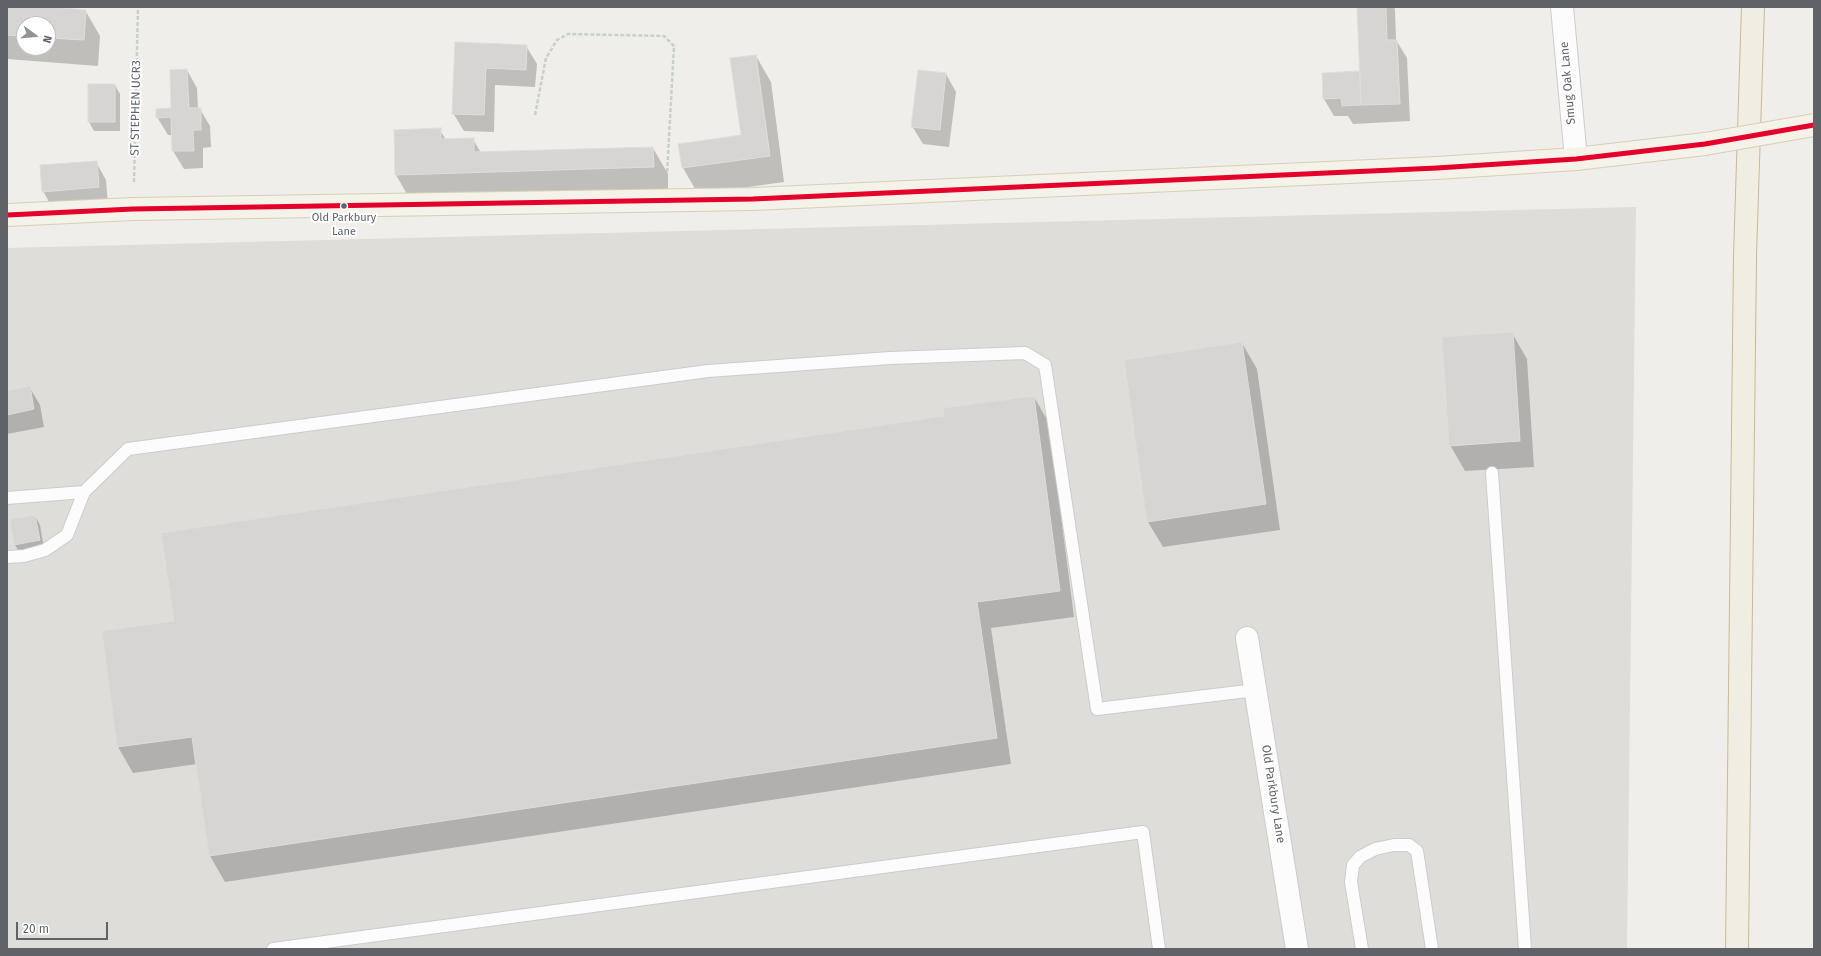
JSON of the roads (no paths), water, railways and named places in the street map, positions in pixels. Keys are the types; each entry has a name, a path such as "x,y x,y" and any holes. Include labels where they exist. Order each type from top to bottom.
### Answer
{"highway":[{"path":"1737,949 1744,256 1753,7"}],"main road":[{"path":"7,215 133,209 761,199 1421,169 1576,159 1705,144 1814,125"}],"street":[{"name":"Smug Oak Lane","path":"1562,7 1576,159"},
{"name":"Old Parkbury Lane","path":"1247,638 1297,949"}],"lane":[{"path":"7,557 24,556 45,550 66,535 84,492 128,449 708,371 890,358 1025,353 1045,365 1097,709 1256,690"},
{"path":"1492,473 1525,949"},
{"path":"7,498 84,492"},
{"path":"272,949 1143,832 1159,949"},
{"path":"1362,949 1351,882 1353,865 1360,857 1375,849 1394,845 1408,845 1417,851 1432,949"}],"place":[{"name":"Old Parkbury Lane","path":"344,206"}]}
